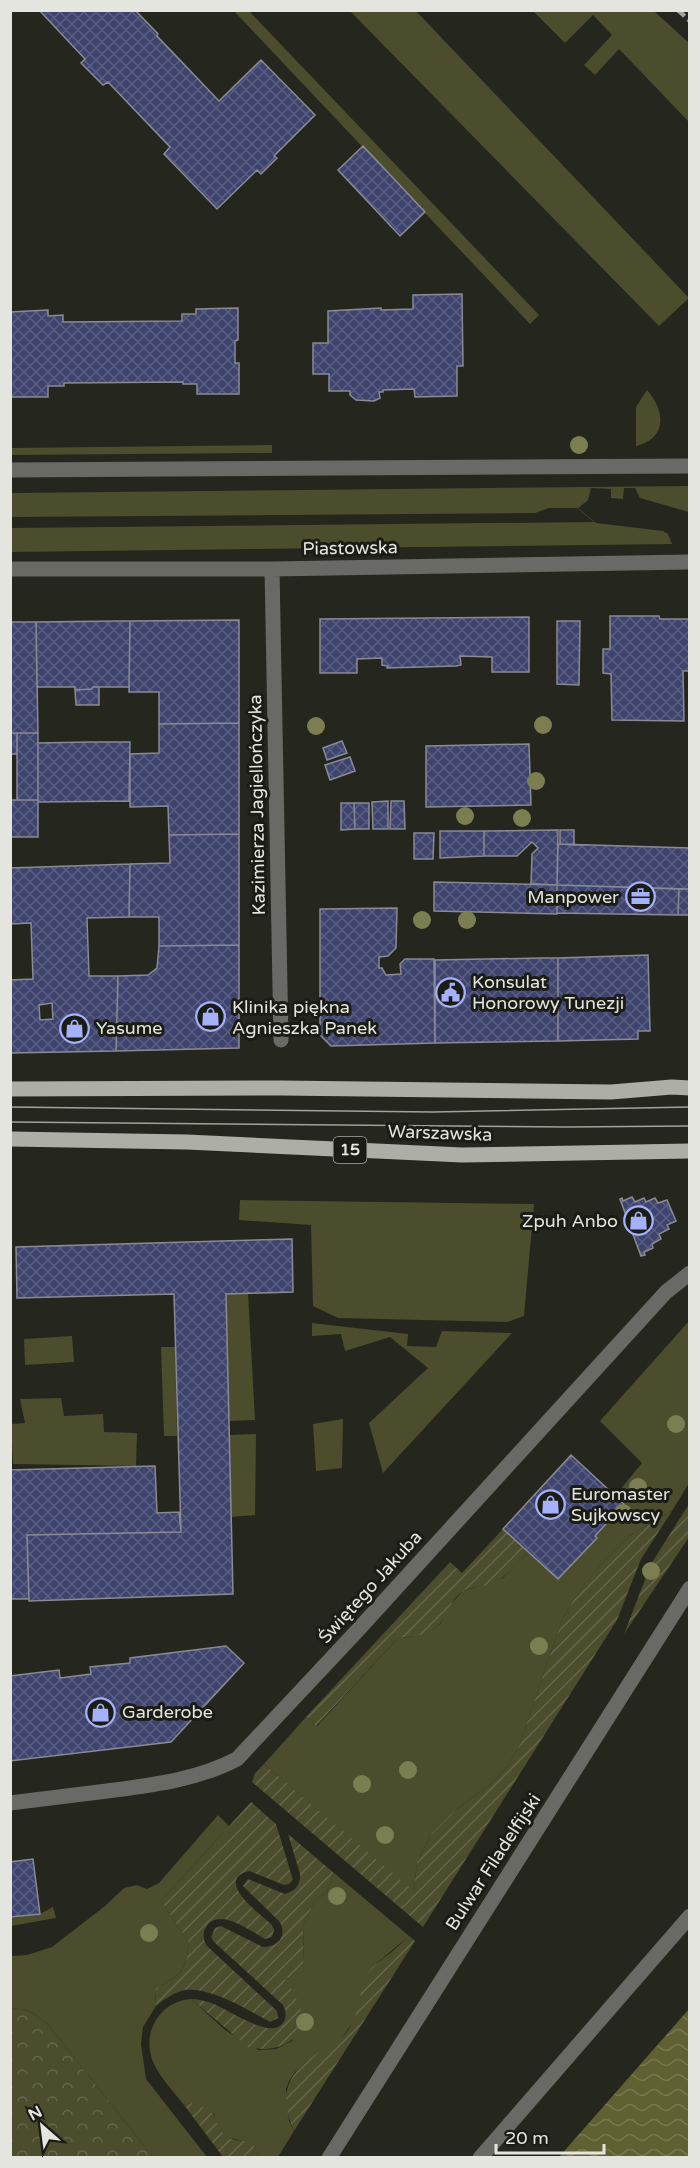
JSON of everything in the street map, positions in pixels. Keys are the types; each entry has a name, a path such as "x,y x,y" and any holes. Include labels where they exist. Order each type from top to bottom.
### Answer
{"main road":[{"path":"10,1089 281,1088 611,1092 672,1087 690,1088"},
{"name":"Warszawska","path":"10,1139 187,1142 462,1155 690,1151"}],"street":[{"path":"10,470 690,466"},
{"name":"Piastowska","path":"10,569 272,569 690,562"},
{"name":"Kazimierza Jagiellończyka","path":"272,569 281,1040"},
{"name":"Świętego Jakuba","path":"10,1803 148,1786 191,1777 237,1759 658,1301 690,1273"},
{"name":"Bulwar Filadelfijski","path":"329,2157 690,1588"},
{"path":"480,2157 690,1916"}],"green space":[{"path":"234,11 249,11 539,315 530,324"},
{"path":"350,11 416,11 689,298 659,326"},
{"path":"533,11 654,11 689,43 689,122 619,49 595,75 584,65 612,35 593,15 565,43"},
{"path":"647,390 657,406 660,422 654,437 636,446 636,407"},
{"path":"272,445 272,453 10,455 11,448"},
{"path":"689,486 689,512 640,498 635,488 624,488 623,499 611,498 611,489 591,488 588,500 578,508 596,523 663,531 668,534 672,544 11,552 11,528 594,522 577,508 549,508 535,513 11,517 11,493"},
{"path":"240,1200 534,1204 524,1316 507,1322 338,1318 313,1306 311,1225 239,1220"},
{"path":"248,1293 255,1420 229,1421 226,1294"},
{"path":"689,1321 689,1483 672,1511 629,1536 601,1564 574,1599 562,1620 520,1744 507,1767 493,1782 451,1814 432,1833 417,1862 414,1892 264,1764 306,1717 317,1726 398,1638 411,1637 434,1629 441,1623 449,1606 463,1591 503,1578 528,1552 558,1579 597,1538 595,1536 624,1505 615,1496 642,1463 600,1421"},
{"path":"312,1323 408,1334 407,1346 436,1347 442,1331 512,1333 383,1473 369,1423 428,1368 390,1337 345,1351 341,1334 312,1336"},
{"path":"72,1336 74,1362 25,1365 24,1339"},
{"path":"161,1347 175,1347 177,1436 164,1436"},
{"path":"61,1398 64,1416 103,1414 104,1432 137,1433 136,1466 13,1464 11,1424 25,1423 20,1399"},
{"path":"343,1419 342,1468 316,1471 313,1424"},
{"path":"256,1434 255,1515 231,1517 230,1435"},
{"path":"689,1504 689,1537 624,1634 651,1564"},
{"path":"672,1511 641,1559 617,1620 423,1927 252,1782 255,1773 264,1764 414,1891 417,1862 432,1833 451,1814 493,1782 507,1767 520,1744 562,1620 574,1599 601,1564 629,1536"},
{"path":"503,1529 528,1552 510,1571 495,1583 462,1592 433,1630 416,1636 398,1638 316,1726 306,1717 450,1562 462,1573"},
{"path":"251,1802 276,1824 293,1880 284,1885 249,1871 239,1875 236,1882 243,1898 272,1925 274,1930 272,1937 265,1939 234,1922 217,1919 210,1922 205,1929 204,1936 208,1947 277,2011 278,2018 270,2022 229,2000 195,1990 177,1992 156,2006 155,1989 180,1972 186,1961 189,1943 161,1901"},
{"path":"218,1815 229,1826 161,1901 189,1943 186,1961 180,1972 155,1989 156,2006 143,2027 141,2044 146,2079 207,2157 153,2157 50,2027 32,2013 11,2008 10,1956 27,1955 52,1947 105,1906 124,1888 137,1885 147,1889 159,1883"},
{"path":"288,1834 334,1873 327,1892 315,1901 303,1925 304,1971 285,1979 300,2008 301,2028 297,2035 283,2045 256,2049 248,2047 191,1999 211,2003 260,2026 277,2027 283,2023 286,2014 283,2005 211,1937 215,1928 221,1926 263,1947 274,1945 280,1939 283,1931 279,1921 243,1886 248,1879 285,1894 297,1887 300,1874"},
{"path":"334,1873 409,1936 377,1963 365,1979 356,2018 339,2042 307,2061 295,2072 286,2089 289,2121 294,2131 278,2157 259,2157 251,2144 222,2133 213,2113 191,2103 184,2105 154,2064 149,2042 151,2031 155,2021 170,2006 191,1999 225,2030 258,2050 276,2049 292,2041 303,2017 285,1979 304,1971 303,1925 315,1901 327,1892"},
{"path":"53,1907 56,1918 11,1926 10,1917 40,1914"},
{"path":"409,1936 415,1941 294,2131 286,2105 286,2095 293,2076 300,2067 346,2033 356,2015 362,1986 368,1973"},
{"path":"10,2008 32,2013 50,2027 153,2157 11,2157"},
{"path":"191,2103 210,2110 225,2135 249,2142 259,2157 223,2157 184,2105"}],"water":[{"path":"689,2009 689,2157 559,2157"}],"building":[{"path":"39,10 135,10 219,101 261,60 315,115 274,156 277,158 261,174 257,170 217,209 164,154 170,147 108,82 103,85 81,63 85,59"},
{"path":"363,146 425,212 400,236 338,170"},
{"path":"462,294 463,366 457,366 457,396 415,397 414,389 383,390 379,392 380,398 374,401 356,400 350,395 350,391 329,391 329,374 313,374 313,343 328,343 328,311 413,309 413,295"},
{"path":"238,308 235,363 239,363 239,394 197,394 197,384 183,384 183,382 64,383 64,386 48,386 48,397 10,397 10,312 48,310 48,316 63,315 63,322 182,321 182,314 196,314 196,309"},
{"path":"610,616 659,616 660,619 690,619 690,671 683,671 684,721 612,720 611,674 603,673 603,649 610,649"},
{"path":"529,617 529,672 492,672 492,657 460,656 461,665 456,666 387,668 388,666 382,665 382,658 357,659 357,673 320,673 320,619"},
{"path":"239,620 239,723 159,724 159,692 129,692 130,621"},
{"path":"130,621 129,687 93,687 92,689 75,690 75,687 37,687 36,622"},
{"path":"557,621 580,621 579,685 557,684"},
{"path":"10,622 36,622 38,733 10,733"},
{"path":"99,687 99,705 76,705 75,690 92,689"},
{"path":"239,723 239,834 169,835 168,806 130,807 130,754 159,753 159,724"},
{"path":"10,733 17,733 17,754 10,754"},
{"path":"17,733 38,733 38,800 17,800"},
{"path":"342,741 347,753 327,760 323,748"},
{"path":"130,742 129,801 38,802 38,743"},
{"path":"529,744 531,805 426,807 426,746"},
{"path":"350,757 355,771 330,780 325,765"},
{"path":"10,800 38,800 38,837 10,837"},
{"path":"388,801 388,829 373,829 372,802"},
{"path":"391,801 404,801 405,829 390,829"},
{"path":"341,803 354,803 355,829 341,830"},
{"path":"354,803 369,803 369,829 355,829"},
{"path":"558,830 557,885 531,884 532,854 538,848 532,842 517,856 484,856 484,831"},
{"path":"560,830 574,830 574,845 560,844"},
{"path":"440,831 484,831 484,856 440,858"},
{"path":"414,833 434,833 433,859 414,859"},
{"path":"239,834 239,945 159,946 159,917 129,917 130,864 170,863 169,835"},
{"path":"558,844 690,848 690,889 557,885"},
{"path":"130,864 129,917 87,918 89,976 118,976 116,1051 10,1053 10,980 33,979 31,923 10,924 10,868","holes":["52,1003 53,1019 40,1020 39,1005"]},
{"path":"434,882 557,885 557,914 434,911"},
{"path":"557,885 679,889 678,915 557,913"},
{"path":"679,889 690,889 690,915 678,915"},
{"path":"397,908 396,948 388,956 379,957 379,968 382,968 386,975 401,974 400,964 405,959 434,959 435,1043 331,1046 320,1035 320,909"},
{"path":"239,945 239,1048 116,1051 118,976 148,975 157,968 159,946"},
{"path":"648,955 650,1031 638,1031 638,1039 558,1041 558,958"},
{"path":"558,958 558,1041 435,1043 435,960"},
{"path":"632,1197 635,1202 644,1198 646,1202 655,1198 658,1203 667,1200 676,1221 667,1225 669,1229 659,1234 661,1239 652,1244 653,1248 641,1256 620,1199 622,1198 623,1201"},
{"path":"292,1239 293,1292 226,1294 233,1594 29,1601 27,1535 181,1532 174,1294 17,1298 16,1247"},
{"path":"571,1455 624,1504 595,1536 597,1538 558,1579 503,1529"},
{"path":"155,1466 157,1513 179,1512 181,1532 27,1535 29,1599 10,1599 10,1470"},
{"path":"226,1646 244,1663 171,1742 10,1761 10,1676 59,1670 60,1678 91,1674 90,1667 130,1663 130,1658"},
{"path":"33,1859 40,1914 10,1917 10,1862"}],"tram line":[{"path":"10,1107 433,1112 690,1107"},
{"path":"10,1122 690,1126"}],"railway":[{"path":"678,10 690,21"}],"place":[{"name":"Manpower","path":"640,897"},
{"name":"Konsulat Honorowy Tunezji","path":"451,992"},
{"name":"Klinika piękna Agnieszka Panek","path":"211,1017"},
{"name":"Yasume","path":"75,1028"},
{"name":"Zpuh Anbo","path":"639,1221"},
{"name":"Euromaster Sujkowscy","path":"550,1504"},
{"name":"Garderobe","path":"101,1712"}]}
